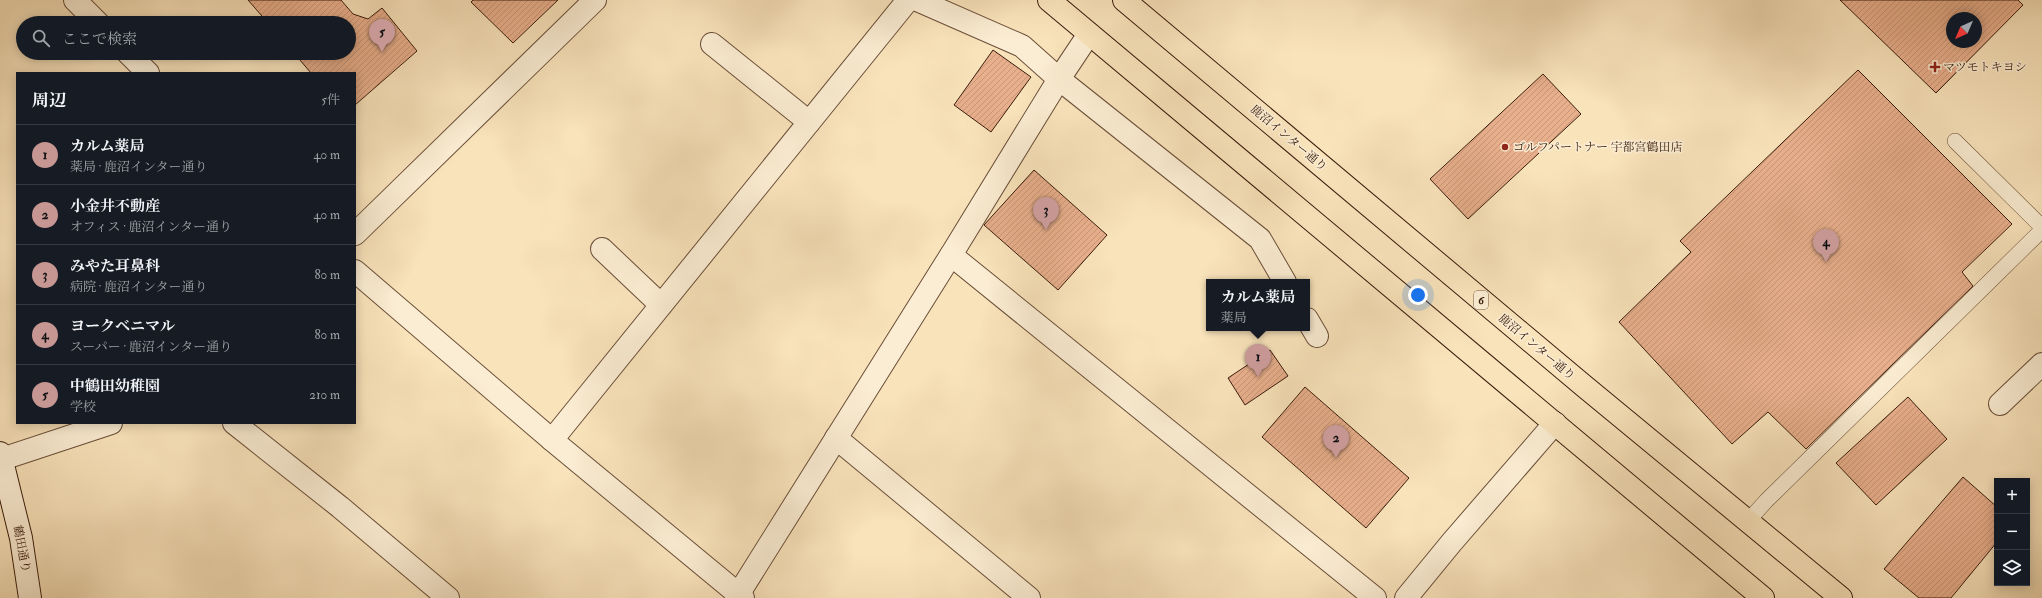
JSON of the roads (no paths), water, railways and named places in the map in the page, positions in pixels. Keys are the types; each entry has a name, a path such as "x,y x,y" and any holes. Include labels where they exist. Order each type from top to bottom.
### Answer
{"main road":[{"path":"1049,0 1762,598"},
{"name":"鹿沼インター通り","path":"1124,0 1584,386 1841,598"}],"street":[{"path":"75,0 91,16"},
{"path":"356,233 595,0"},
{"path":"552,440 908,0"},
{"path":"917,0 1022,46 1058,79 1260,239 1283,279"},
{"path":"356,273 739,597 1058,79 1089,34"},
{"path":"712,44 809,122"},
{"path":"135,60 147,72"},
{"path":"602,249 661,305"},
{"path":"951,255 1375,598"},
{"path":"2000,404 2042,364"},
{"path":"1406,598 1452,542 1555,423"},
{"path":"1,456 108,424"},
{"path":"235,424 340,507 448,598"},
{"path":"836,438 1029,598"},
{"name":"鶴田通り","path":"1,456 20,538 30,598"}],"lane":[{"path":"1748,522 1766,501 2042,228 1955,142"}],"place":[{"name":"中鶴田幼稚園","path":"382,52"},
{"name":"マツモトキヨシ","path":"1935,67"},
{"name":"ゴルフパートナー 宇都宮鶴田店","path":"1505,147"},
{"name":"みやた耳鼻科","path":"1046,230"},
{"name":"ヨークベニマル","path":"1826,262"},
{"name":"カルム薬局","path":"1258,377"},
{"name":"小金井不動産","path":"1336,458"}]}
